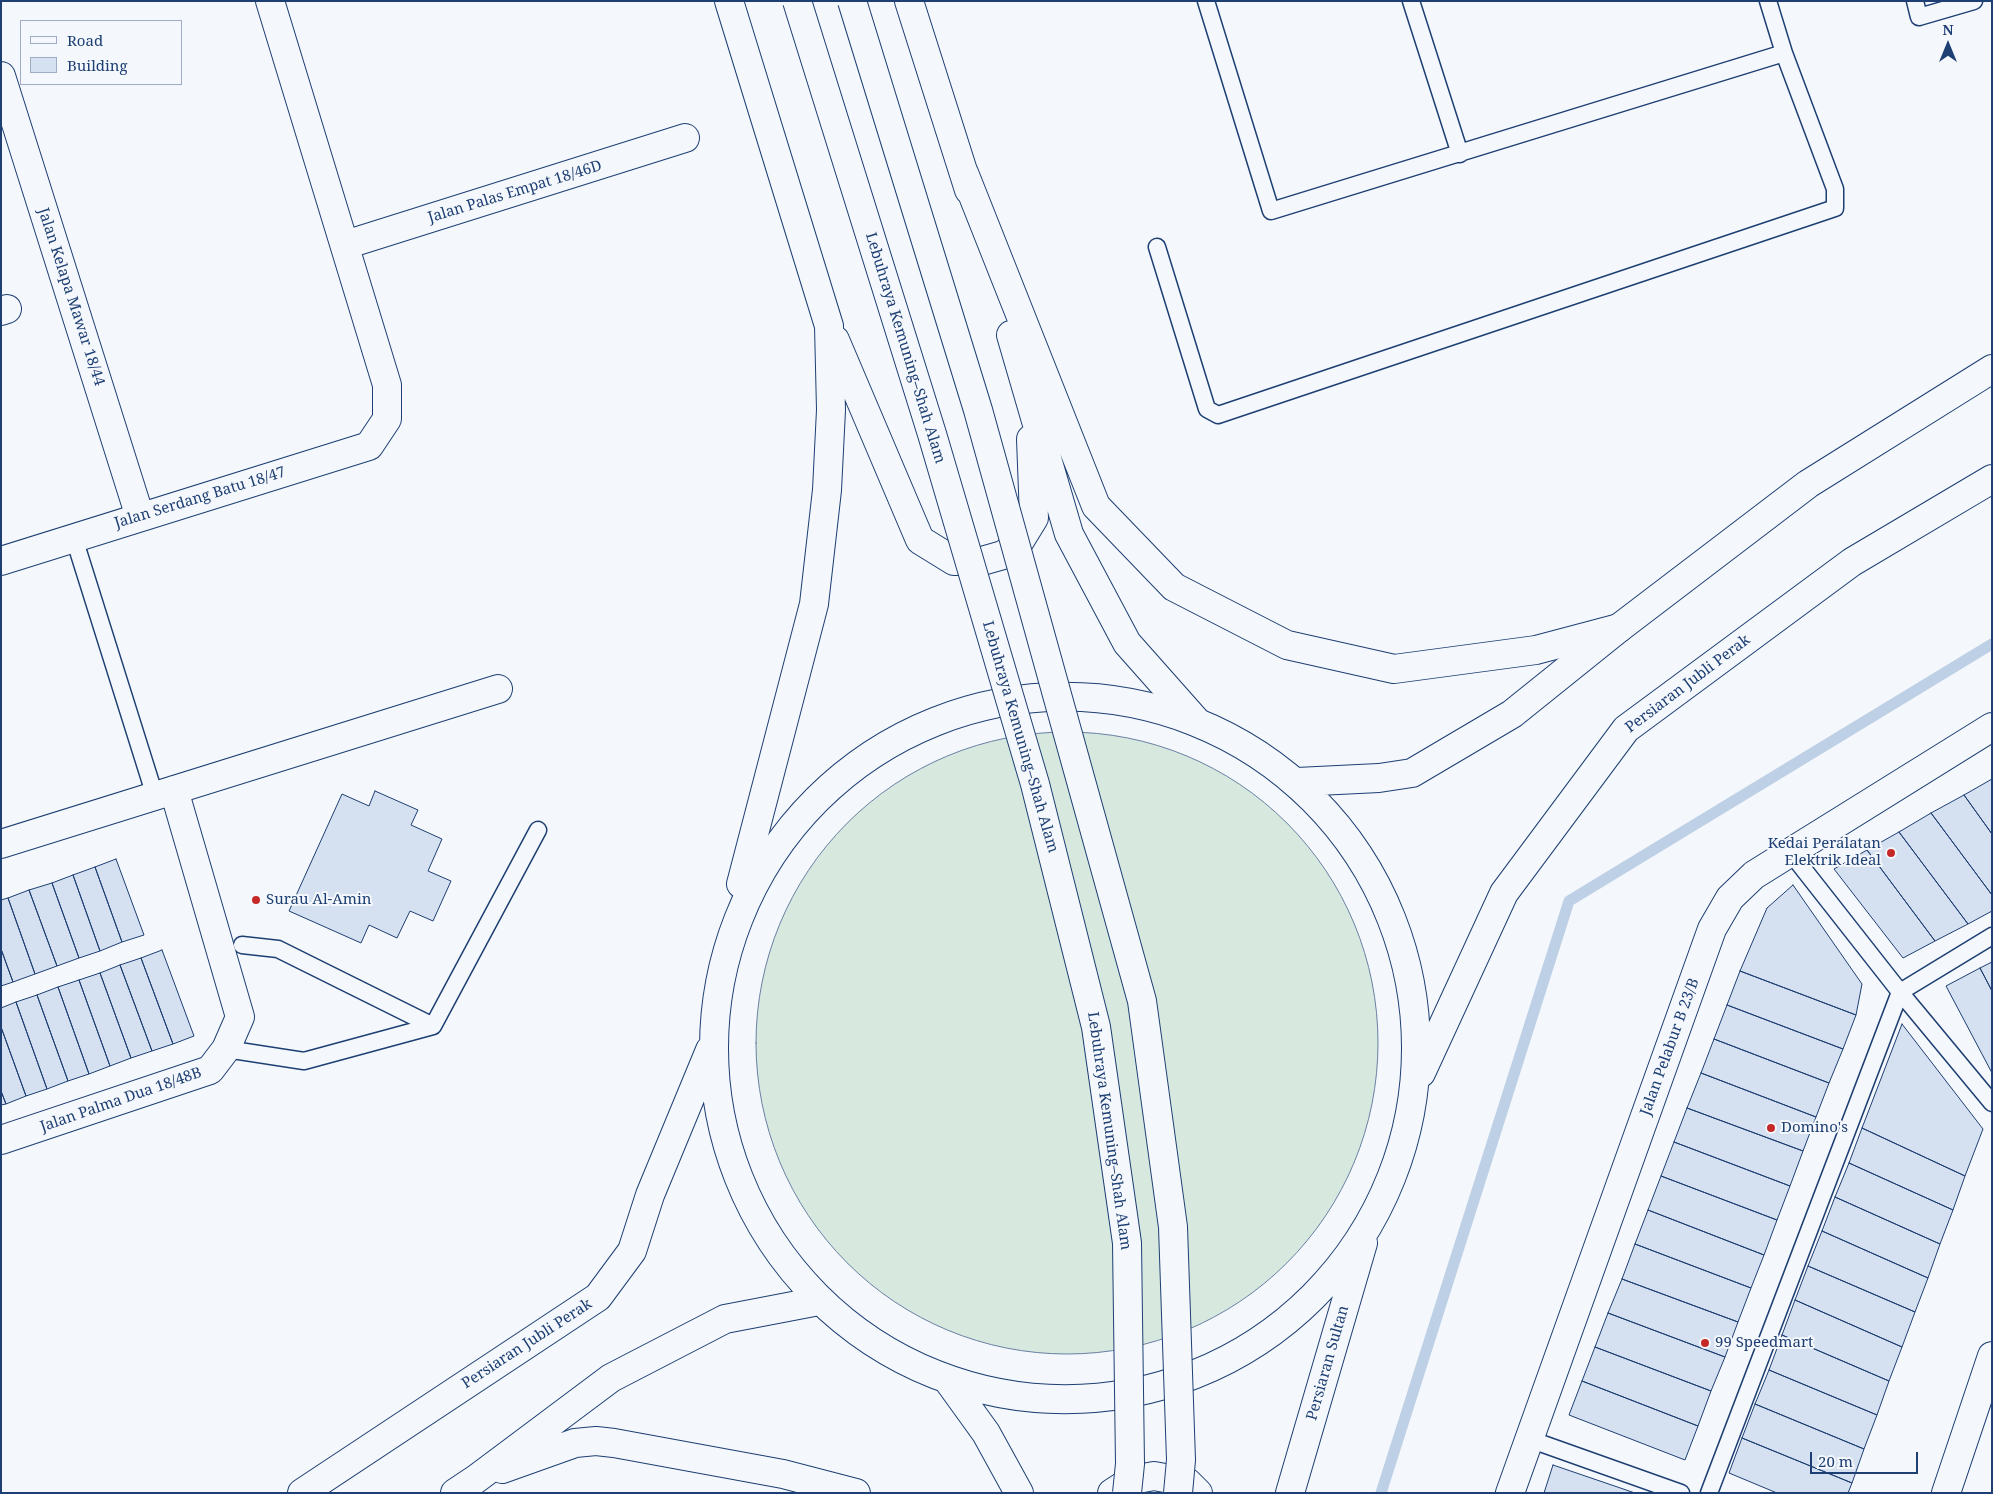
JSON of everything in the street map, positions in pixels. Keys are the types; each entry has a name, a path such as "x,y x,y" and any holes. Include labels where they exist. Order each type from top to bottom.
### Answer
{"main road":[{"path":"270,1 345,245"},
{"path":"729,1 829,326 920,540 954,561 982,561 1003,555 1018,544 1034,518 1030,398"},
{"name":"Lebuhraya Kemuning–Shah Alam","path":"797,1 932,434 1036,784 1096,1027 1127,1243 1130,1464 1127,1493"},
{"path":"852,1 978,410 1142,1001 1173,1227 1181,1460 1178,1493"},
{"path":"910,1 964,173 1069,534 1126,643 1197,722"},
{"name":"Jalan Kelapa Mawar 18/44","path":"1,76 140,517"},
{"name":"Jalan Palas Empat 18/46D","path":"345,245 685,138"},
{"path":"964,173 1096,506 1174,587 1286,645 1394,669 1536,650 1619,628"},
{"name":"Jalan Serdang Batu 18/47","path":"1,561 369,446 386,419 387,386 345,245"},
{"path":"741,884 834,781 915,729 1007,701 1103,698 1197,722 1297,782 1344,831 1379,887 1405,949 1417,1015 1417,1082 1400,1161 1365,1234 1304,1307 1225,1361 1136,1392 1041,1399 947,1379 879,1347 819,1301 760,1228 724,1141 711,1048 718,980 738,914 741,884 814,604 827,490 831,410 829,326"},
{"path":"1297,782 1379,778 1412,774 1512,714 1619,628 1808,484 1992,369"},
{"name":"Persiaran Jubli Perak","path":"1417,1082 1504,893 1626,729 1852,562 1992,478"},
{"path":"1,844 498,690"},
{"name":"Jalan Pelabur B 23/B","path":"1510,1493 1712,929 1730,898 1754,875 1992,727"},
{"name":"Jalan Palma Dua 18/48B","path":"1,1140 210,1070 226,1049 240,1017 165,793"},
{"name":"Persiaran Jubli Perak","path":"302,1493 598,1297 632,1251 650,1195 711,1048"},
{"name":"Persiaran Sultan","path":"1290,1493 1365,1234"},
{"path":"466,1486 611,1378 725,1320 819,1301"},
{"path":"1946,1493 1992,1356"},
{"path":"947,1379 986,1433 1019,1493"},
{"path":"466,1486 575,1444 596,1441 783,1474 856,1493"},
{"path":"1112,1493 1132,1480 1154,1476 1187,1482 1198,1493"}],"lane":[{"path":"1206,1 1271,211 1784,54"},
{"path":"1411,1 1460,154"},
{"path":"1157,247 1207,409 1218,415 1835,208 1835,189 1784,54 1768,1"},
{"path":"1915,1 1919,17 1974,1"},
{"path":"74,538 165,793"},
{"path":"226,1049 304,1061 433,1026 538,830"},
{"path":"1790,852 1900,992 1992,1103"},
{"path":"1709,1493 1900,992 1992,936"},
{"path":"242,944 278,949 433,1026"},
{"path":"1529,1439 1681,1493"}],"shaded area":[{"path":"1067,732 1097,733 1128,738 1157,745 1186,756 1240,784 1287,823 1326,870 1354,924 1365,953 1372,982 1377,1013 1377,1073 1372,1104 1365,1133 1354,1162 1326,1216 1287,1263 1240,1302 1186,1330 1157,1341 1128,1348 1097,1353 1067,1354 1037,1353 1006,1348 977,1341 948,1330 894,1302 847,1263 808,1216 780,1162 769,1133 762,1104 757,1073 756,1043 757,1013 762,982 769,953 780,924 808,870 847,823 894,784 948,756 977,745 1006,738 1037,733"}],"building":[{"path":"1992,779 1992,834 1964,795"},
{"path":"375,791 418,810 411,825 442,839 428,871 451,881 433,921 410,911 397,938 369,925 361,943 289,911 342,794 369,806"},
{"path":"1964,795 1992,834 1992,895 1931,813"},
{"path":"1931,813 1992,895 1992,911 1968,924 1899,832"},
{"path":"1899,832 1968,924 1935,941 1867,850"},
{"path":"1867,850 1935,941 1903,958 1834,869"},
{"path":"116,859 144,935 122,942 95,867"},
{"path":"95,867 122,942 100,951 73,875"},
{"path":"73,875 100,951 79,958 52,883"},
{"path":"52,883 79,958 57,966 29,890"},
{"path":"1793,885 1862,984 1856,1015 1740,971 1767,908"},
{"path":"29,890 57,966 35,974 8,898"},
{"path":"8,898 35,974 13,982 1,949 1,900"},
{"path":"1,949 13,982 1,986"},
{"path":"162,950 194,1036 173,1044 141,958"},
{"path":"141,958 173,1044 152,1051 120,965"},
{"path":"1992,962 1992,991 1980,968"},
{"path":"120,965 152,1051 131,1058 100,973"},
{"path":"1980,968 1992,991 1992,1073 1946,986"},
{"path":"1740,971 1856,1015 1843,1049 1727,1005"},
{"path":"100,973 131,1058 110,1066 79,980"},
{"path":"79,980 110,1066 89,1074 58,987"},
{"path":"58,987 89,1074 68,1081 37,995"},
{"path":"37,995 68,1081 47,1089 16,1002"},
{"path":"16,1002 47,1089 26,1096 1,1027 1,1008"},
{"path":"1727,1005 1843,1049 1829,1083 1714,1039"},
{"path":"1902,1024 1983,1129 1965,1176 1862,1128"},
{"path":"1,1027 26,1096 6,1104 1,1091"},
{"path":"1714,1039 1829,1083 1816,1117 1701,1073"},
{"path":"1701,1073 1816,1117 1803,1151 1687,1108"},
{"path":"1,1091 6,1104 1,1105"},
{"path":"1687,1108 1803,1151 1790,1186 1674,1142"},
{"path":"1862,1128 1965,1176 1953,1210 1849,1163"},
{"path":"1674,1142 1790,1186 1777,1220 1661,1176"},
{"path":"1849,1163 1953,1210 1940,1244 1835,1197"},
{"path":"1661,1176 1777,1220 1764,1255 1648,1210"},
{"path":"1835,1197 1940,1244 1928,1278 1822,1231"},
{"path":"1648,1210 1764,1255 1751,1288 1635,1244"},
{"path":"1822,1231 1928,1278 1915,1312 1808,1266"},
{"path":"1635,1244 1751,1288 1738,1322 1622,1279"},
{"path":"1808,1266 1915,1312 1902,1347 1795,1300"},
{"path":"1622,1279 1738,1322 1725,1357 1608,1313"},
{"path":"1795,1300 1902,1347 1889,1381 1782,1335"},
{"path":"1608,1313 1725,1357 1711,1391 1595,1347"},
{"path":"1782,1335 1889,1381 1877,1415 1769,1370"},
{"path":"1595,1347 1711,1391 1698,1426 1582,1381"},
{"path":"1769,1370 1877,1415 1864,1449 1755,1404"},
{"path":"1582,1381 1698,1426 1685,1460 1569,1415"},
{"path":"1755,1404 1864,1449 1852,1483 1742,1438"},
{"path":"1742,1438 1852,1483 1848,1493 1777,1493 1729,1473"},
{"path":"1553,1465 1635,1493 1544,1493"}],"waterway":[{"path":"1381,1493 1569,901 1992,644"}],"place":[{"name":"Kedai Peralatan Elektrik Ideal","path":"1891,853"},
{"name":"Surau Al-Amin","path":"256,900"},
{"name":"Domino's","path":"1771,1128"},
{"name":"99 Speedmart","path":"1705,1343"}]}
